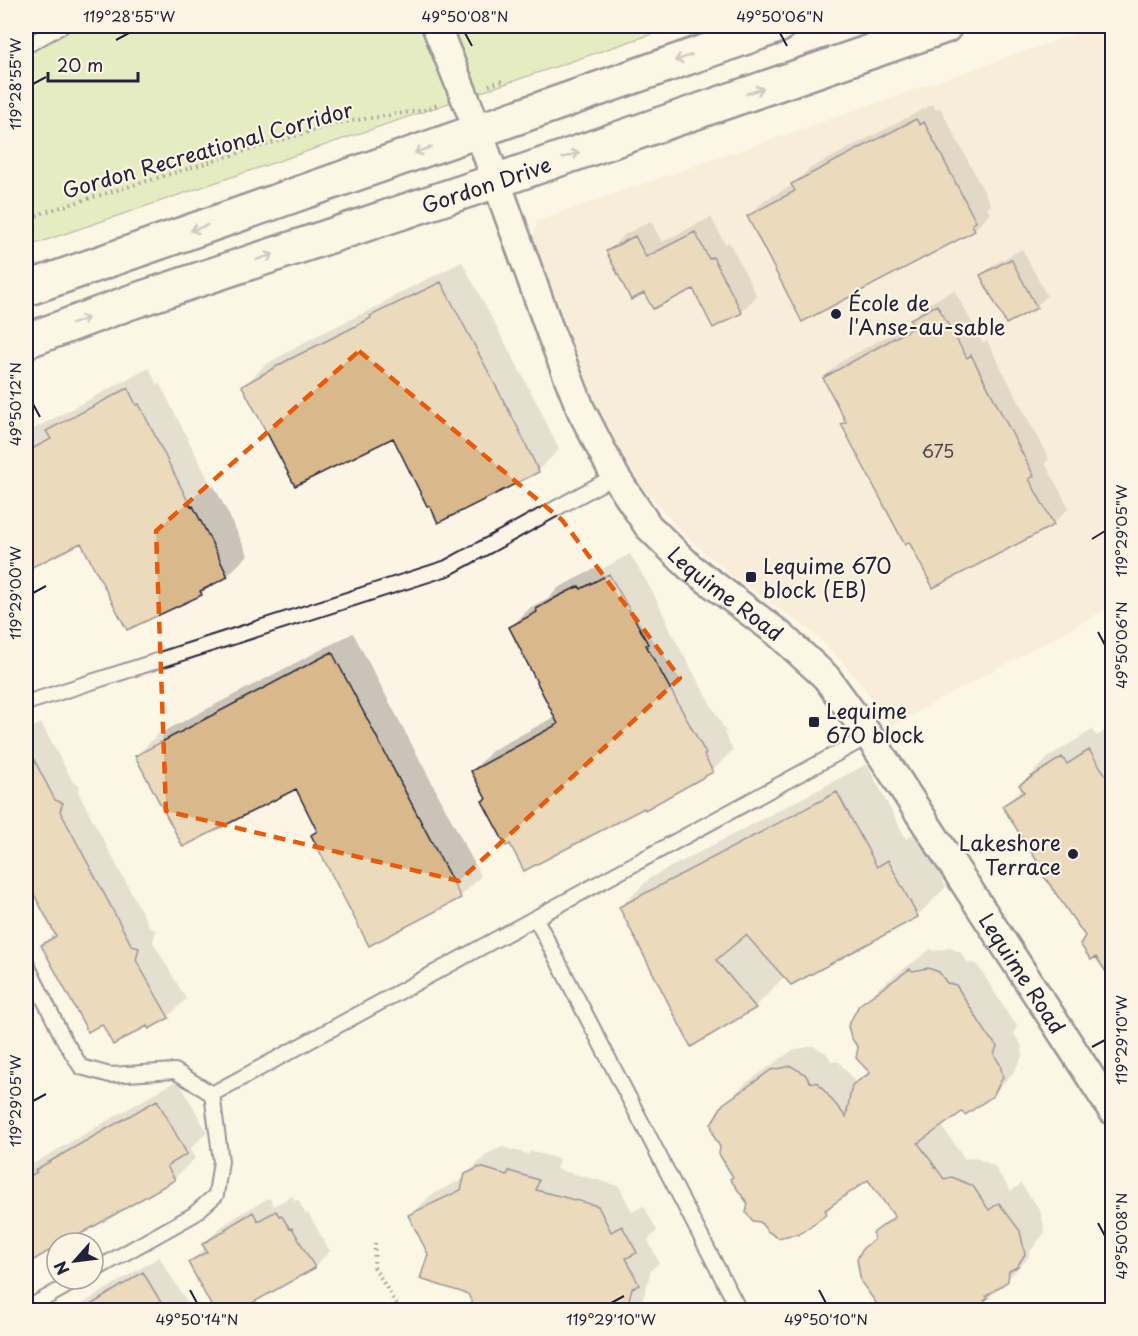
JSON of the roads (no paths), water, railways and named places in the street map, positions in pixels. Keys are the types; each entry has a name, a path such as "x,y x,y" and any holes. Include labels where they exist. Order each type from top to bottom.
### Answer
{"main road":[{"path":"26,289 778,26"},
{"name":"Gordon Drive","path":"26,341 131,302 496,181 945,26"}],"street":[{"name":"Lequime Road","path":"436,26 478,130 581,410 615,476 648,526 690,567 778,633 826,677 869,736 1113,1110"}],"lane":[{"path":"26,46 62,26"},
{"path":"26,703 447,568 615,476"},
{"path":"212,1094 869,736"},
{"path":"536,919 739,1311"},
{"path":"26,963 63,1038 81,1066 110,1075 175,1071 212,1094"},
{"path":"105,1264 193,1215 216,1195 221,1161 212,1094"},
{"path":"26,1309 58,1291"}],"place":[{"name":"École de l'Anse-au-sable","path":"836,314"},
{"name":"Lequime 670 block (EB)","path":"751,577"},
{"name":"Lequime 670 block","path":"814,722"},
{"name":"Lakeshore Terrace","path":"1073,854"}]}
